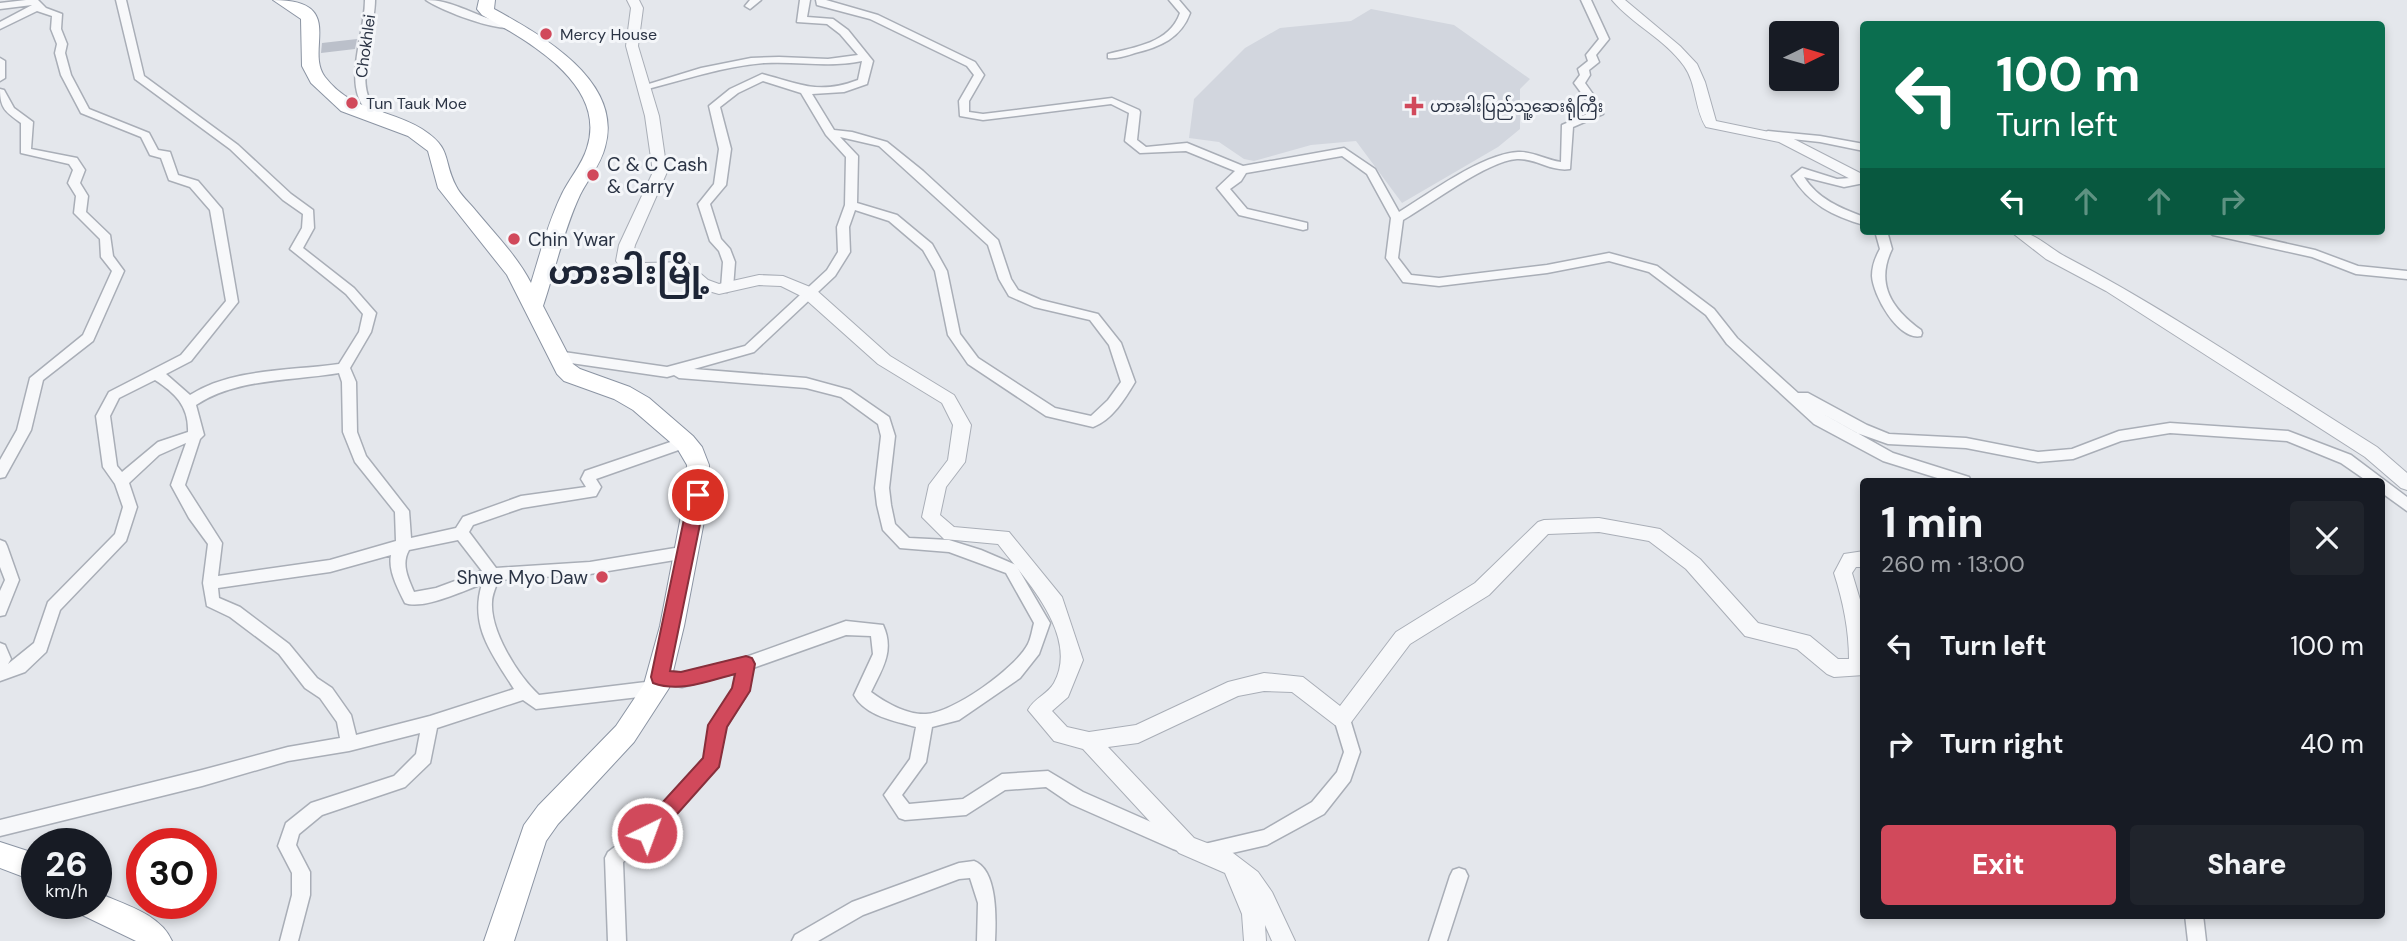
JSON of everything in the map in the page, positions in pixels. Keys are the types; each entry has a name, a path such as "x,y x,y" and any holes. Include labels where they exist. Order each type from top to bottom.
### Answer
{"highway":[{"path":"282,0 309,17 312,28 310,66 317,79 347,107 362,115 414,132 436,149 447,188 515,272 557,356 572,375 641,404 685,442 694,453 700,474 687,552 658,682 625,734 548,815 534,834 499,941"},
{"path":"487,0 485,9 551,48 571,68 593,101 600,124 596,149 570,196 531,308"},
{"path":"0,855 21,862"},
{"path":"112,914 143,928 157,941"}],"street":[{"path":"121,0 139,78 234,147 287,197 309,213 308,228 296,249 350,291 370,313 365,332 342,368 224,386 199,394 190,402"},
{"name":"Chokhlei","path":"370,0 372,15 359,86 366,104 389,122"},
{"path":"431,0 497,25 512,26"},
{"path":"633,0 637,8 632,46 652,116 660,172 627,245 624,261 644,268 682,266 703,284 719,289 759,281 783,281 809,293 884,360 948,399 962,425 957,462 938,485 932,517 950,534 1003,537 1055,603 1073,660 1061,691 1038,710 1061,735 1089,741 1138,734 1235,688 1264,682 1296,683 1342,719 1352,752 1345,776 1318,808 1267,837 1196,849"},
{"path":"727,288 729,262 724,249 716,241 704,204 719,186 725,149 714,106 734,91 762,77 805,91 844,89 863,82 868,61 844,32 829,21 802,20 805,0"},
{"path":"821,0 830,7 874,17 971,64 979,75 964,101 964,114 983,117 1112,101 1135,112 1130,141 1144,151 1187,147 1242,170 1344,152 1371,172 1397,218 1392,258 1407,279 1439,282 1547,269 1609,257 1653,269 1710,312 1732,341 1787,388 1819,420 1888,457 1954,478"},
{"path":"1112,56 1174,34 1183,25 1185,13 1174,0"},
{"path":"1397,218 1499,159 1520,155 1553,167 1566,166 1568,125 1598,114 1579,83 1585,75 1583,69 1594,62 1591,55 1604,39 1586,0"},
{"path":"1618,0 1679,52 1691,66 1702,92 1708,119 1720,128 1820,139 1860,147"},
{"path":"0,6 34,2 42,10 57,14 56,29 62,44 60,53 66,75 85,111 145,135 154,153 166,155 173,177 194,184 216,209 232,302 186,358 114,395 103,416 110,467 121,482 130,507 121,537 52,607 41,647 19,667 0,674"},
{"path":"0,26 38,6"},
{"path":"644,87 722,66 776,60 835,62 864,57"},
{"path":"0,61 0,78"},
{"path":"667,372 749,349 831,273 844,252 843,226 851,205 852,156 830,133 805,91"},
{"path":"0,92 10,110 27,122 25,151 73,161 79,170 74,184 82,196 80,213 106,237 107,257 118,271 88,338 37,378 24,430 0,473"},
{"path":"830,133 852,135 883,144 928,182 994,243 1005,279 1013,293 1038,304 1094,317 1115,343 1128,382 1113,404 1093,422 1051,412 973,361 954,335 942,271 928,247 893,218 851,205"},
{"path":"1763,133 1783,139 1860,179"},
{"path":"1242,170 1237,178 1223,188 1243,212 1303,226"},
{"path":"1860,180 1842,184 1809,173 1802,172 1798,176 1804,188 1820,204 1860,219"},
{"path":"1884,235 1886,249 1878,261 1878,286 1891,310 1916,333"},
{"path":"2023,235 2051,255 2111,287 2371,452 2407,483"},
{"path":"2232,235 2315,254 2356,270 2407,275"},
{"path":"492,574 484,602 491,639 525,692 536,702 681,680 746,664 846,628 878,630 881,654 862,695 885,711 925,722 953,715 1014,673 1034,649 1042,623 1011,569 949,546 905,544 888,526 882,488 888,436 884,421 845,393 806,383 667,372 557,356"},
{"path":"342,368 349,382 351,432 360,458 402,512 404,545 397,558 399,573 410,599 436,594 492,574 543,573 630,564 687,552"},
{"path":"155,373 173,384 190,402 197,435 178,485 194,514 215,543 210,583 212,602 235,612 284,649 311,683 326,693 345,720 349,744"},
{"path":"1787,388 1862,429 1888,439 1966,443 2038,457 2073,454 2119,436 2170,428 2288,436 2346,459 2373,478"},
{"path":"121,482 149,454 171,440 197,435"},
{"path":"210,583 330,566 404,545 461,533 468,521 511,505 588,493 594,489 588,479 590,475 685,442"},
{"path":"2385,487 2407,505"},
{"path":"1342,719 1403,638 1482,589 1544,527 1599,525 1654,534 1693,564 1752,630 1803,642 1834,668 1859,668 1860,651"},
{"path":"461,533 492,574"},
{"path":"0,546 4,568 12,580 0,610"},
{"path":"1860,559 1851,559 1843,573 1860,630"},
{"path":"0,650 3,659 0,664"},
{"path":"617,941 614,858 647,833 712,761 718,725 741,691 746,664"},
{"path":"0,828 288,754 349,744 430,723 525,692"},
{"path":"925,722 918,762 892,795 905,812 965,807 1002,782 1048,779 1077,798 1233,866 1257,887 1284,941"},
{"path":"289,941 301,895 301,872 288,846 292,829 317,809 399,782 424,758 430,723"},
{"path":"1089,741 1196,849"},
{"path":"1233,866 1253,914 1255,941"},
{"path":"801,941 858,908 959,870 974,869 983,881 988,913 986,941"},
{"path":"1438,941 1460,876"},
{"path":"2194,919 2197,941"}],"shaded area":[{"path":"1371,9 1454,25 1530,79 1520,89 1520,129 1498,147 1402,203 1356,141 1311,145 1254,161 1244,159 1219,142 1189,138 1194,99 1245,48 1280,28 1351,21"}],"building":[{"path":"357,39 355,49 321,53 322,43"}],"place":[{"name":"Mercy House","path":"546,34"},
{"name":"Tun Tauk Moe","path":"352,103"},
{"name":"ဟားခါးပြည်သူ့ဆေးရုံကြီး","path":"1414,106"},
{"name":"C & C Cash & Carry","path":"593,175"},
{"name":"Chin Ywar","path":"514,239"},
{"name":"Shwe Myo Daw","path":"602,577"}],"district":[{"name":"ဟားခါးမြို့","path":"629,272"}],"route":[{"path":"647,833 712,761 718,725 741,691 746,664 681,680 660,677 698,495"}]}
